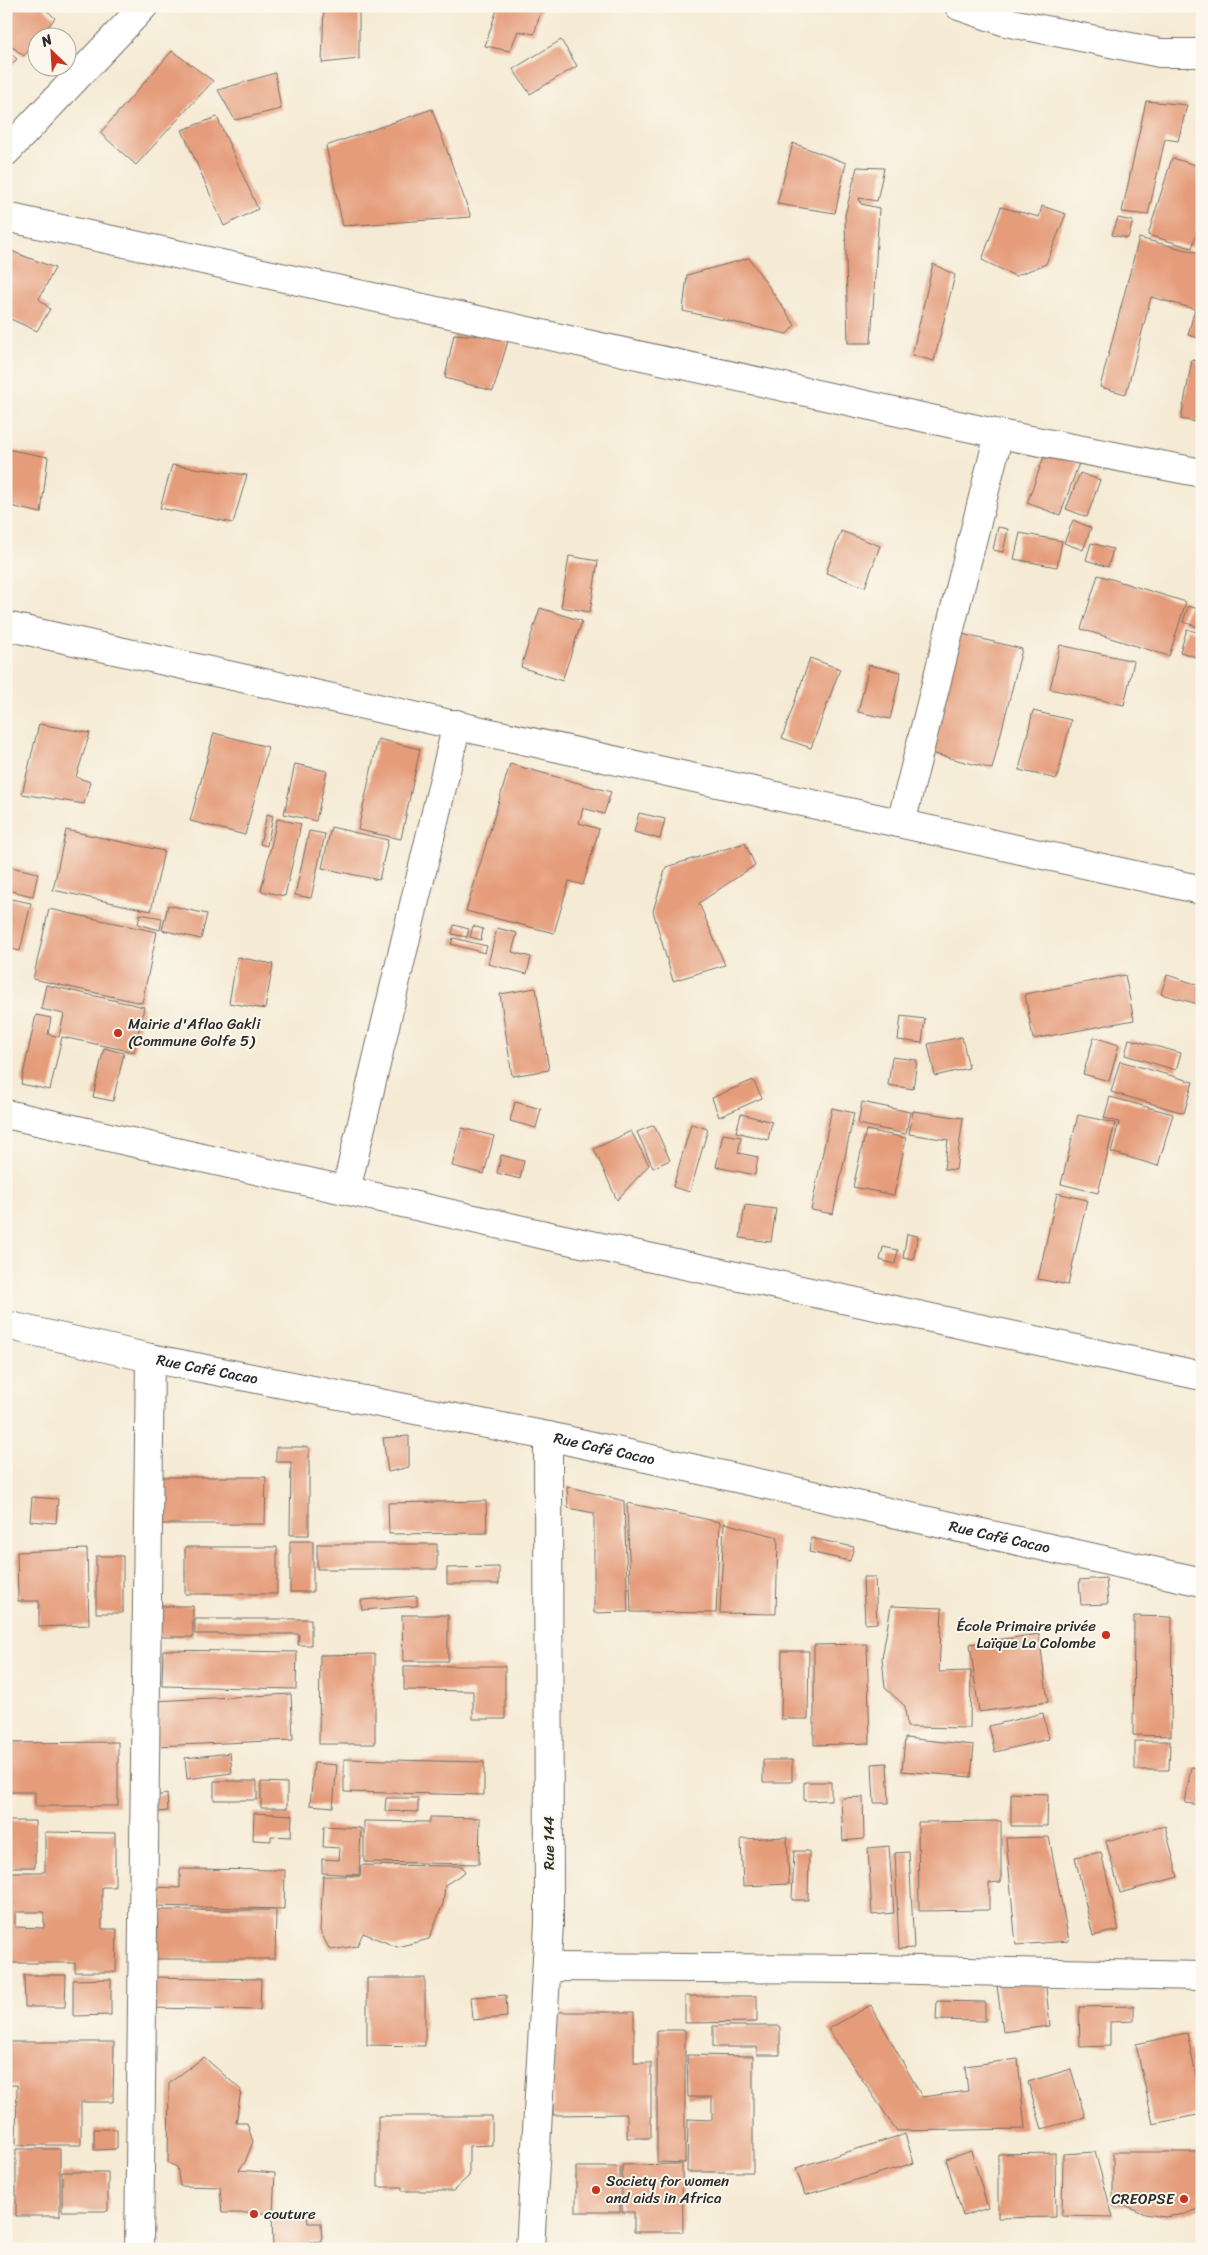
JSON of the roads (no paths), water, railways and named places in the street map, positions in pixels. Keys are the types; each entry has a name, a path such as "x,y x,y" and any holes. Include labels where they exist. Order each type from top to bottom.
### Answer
{"street":[{"path":"6,152 144,6"},
{"path":"959,6 1006,22 1160,53 1202,52"},
{"path":"6,217 999,434 1202,474"},
{"path":"901,823 999,434"},
{"path":"6,626 457,724 1202,890"},
{"path":"346,1190 457,724"},
{"path":"6,1114 564,1239 1202,1376"},
{"name":"Rue Café Cacao","path":"6,1325 150,1358 548,1436 1202,1582"},
{"path":"139,2249 150,1358"},
{"name":"Rue 144","path":"530,2249 549,1924 548,1436"},
{"path":"547,1967 871,1969 1202,1976"}],"place":[{"name":"Mairie d'Aflao Gakli (Commune Golfe 5)","path":"118,1033"},
{"name":"École Primaire privée Laïque La Colombe","path":"1106,1635"},
{"name":"Society for women and aids in Africa","path":"596,2190"},
{"name":"CREOPSE","path":"1184,2199"},
{"name":"couture","path":"254,2214"}]}
